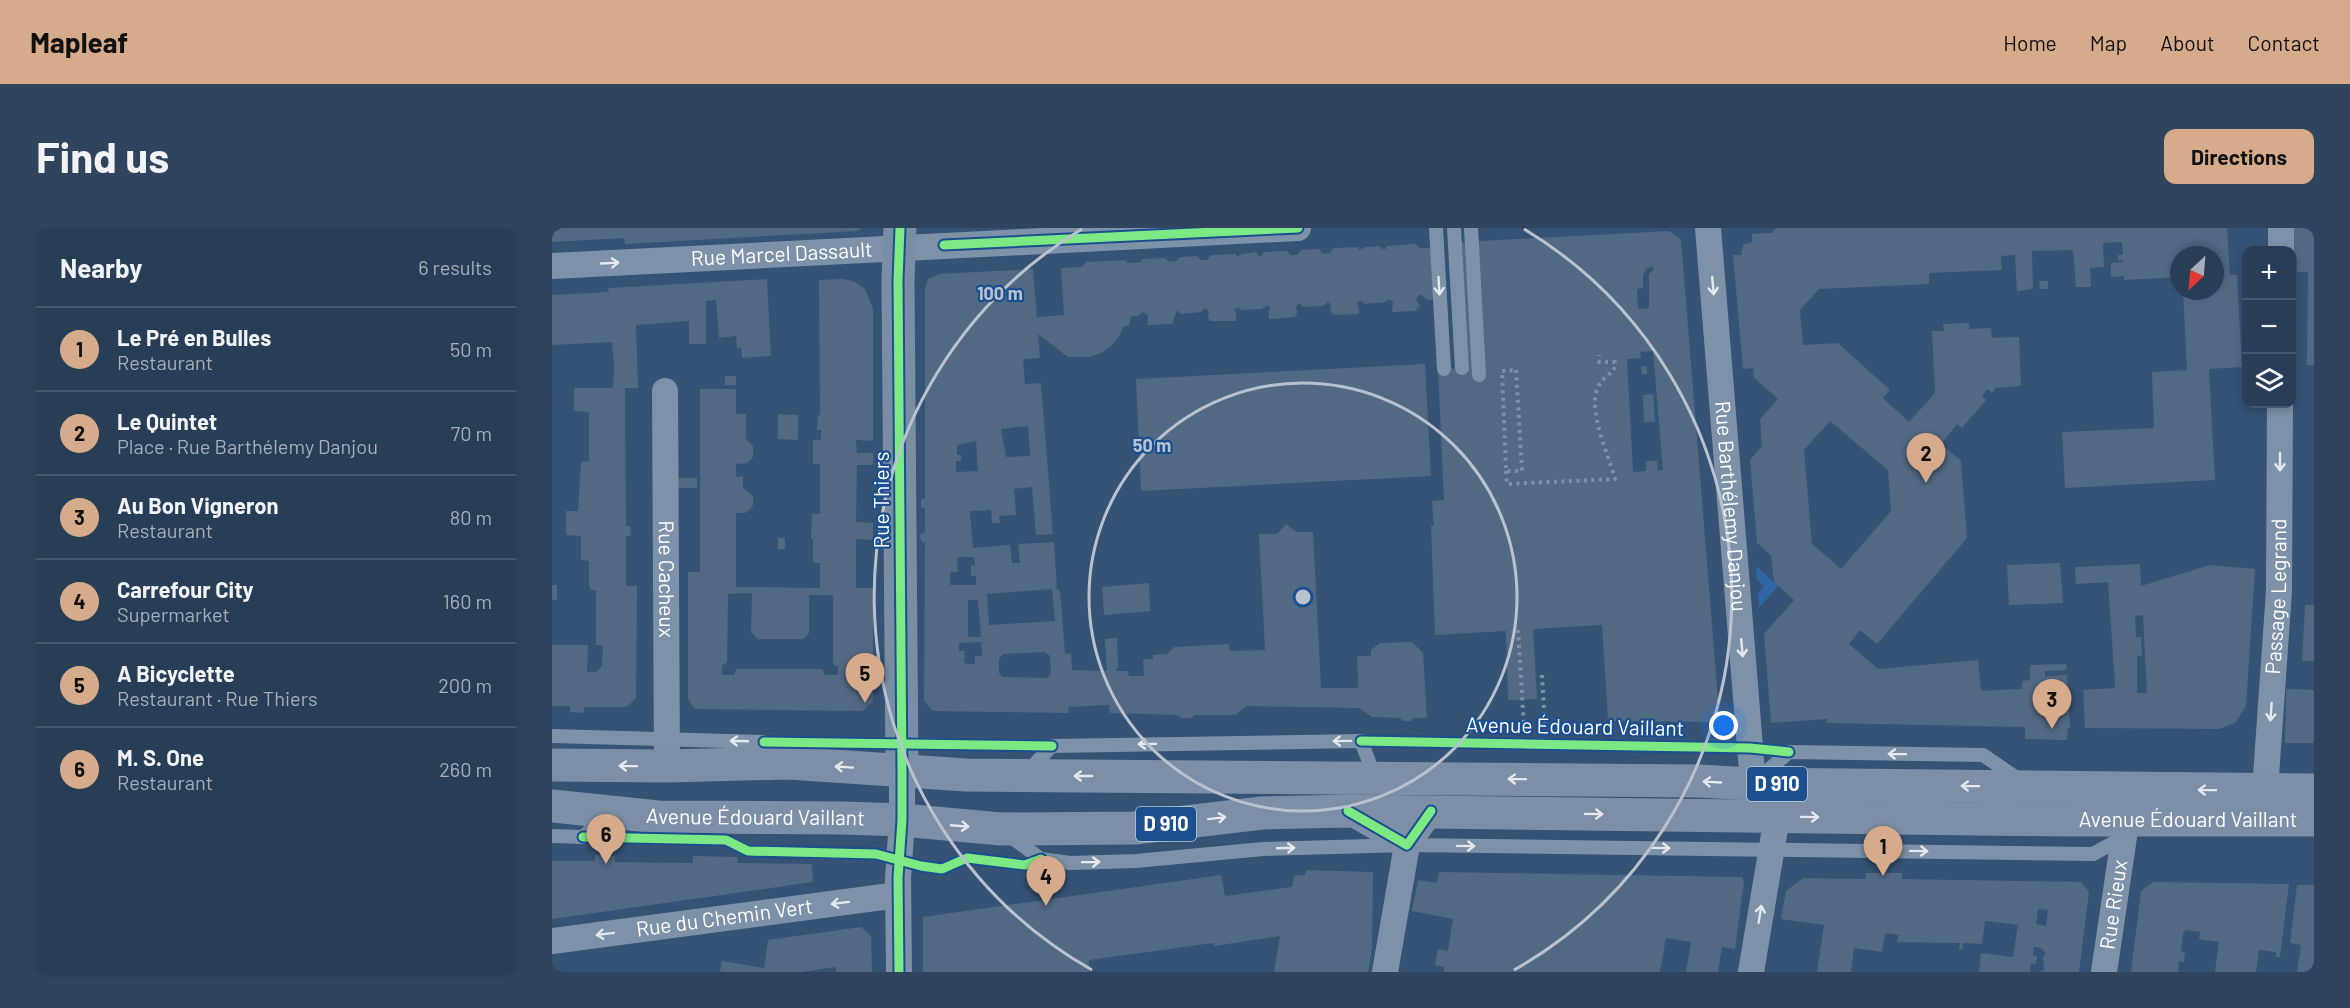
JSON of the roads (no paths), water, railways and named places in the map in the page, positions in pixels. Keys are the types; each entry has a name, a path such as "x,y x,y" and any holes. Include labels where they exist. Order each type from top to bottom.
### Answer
{"main road":[{"name":"Avenue Édouard Vaillant","path":"552,765 667,752 902,771 1023,776 1375,777 2314,790"},
{"name":"Avenue Édouard Vaillant","path":"2265,790 2314,781"},
{"name":"Avenue Édouard Vaillant","path":"552,806 658,817 902,820 1001,829 1135,828 1262,813 1348,811 2062,820 2314,820"},
{"name":"Avenue Édouard Vaillant","path":"2062,820 2124,837 2314,841"}],"street":[{"name":"Rue Marcel Dassault","path":"552,266 899,238 1298,228"},
{"name":"Rue Barthélemy Danjou","path":"1708,228 1753,784"},
{"path":"2281,228 2281,246"},
{"name":"Rue Thiers","path":"899,238 902,771"},
{"name":"Rue Cacheux","path":"664,391 667,752"},
{"name":"Passage Legrand","path":"2265,790 2279,591 2280,408"},
{"path":"899,972 898,895 902,771"},
{"path":"1348,811 1407,845"},
{"path":"1385,972 1407,845 1431,811"},
{"path":"1751,972 1778,817"},
{"name":"Rue Rieux","path":"2104,972 2124,837"},
{"name":"Rue du Chemin Vert","path":"552,941 898,895"}],"lane":[{"path":"1436,228 1444,369"},
{"path":"1454,228 1462,368"},
{"path":"1471,228 1479,375"},
{"name":"Avenue Édouard Vaillant","path":"552,736 667,752"},
{"path":"552,836 583,837 609,812"},
{"name":"Avenue Édouard Vaillant","path":"1001,829 1041,859 1070,863 1136,861 1263,849 1407,845 2093,854 2124,837"}],"place":[{"name":"Le Quintet","path":"1926,483"},
{"name":"A Bicyclette","path":"865,703"},
{"name":"Au Bon Vigneron","path":"2052,729"},
{"name":"M. S. One","path":"606,864"},
{"name":"Le Pré en Bulles","path":"1883,876"},
{"name":"Carrefour City","path":"1046,906"}]}
